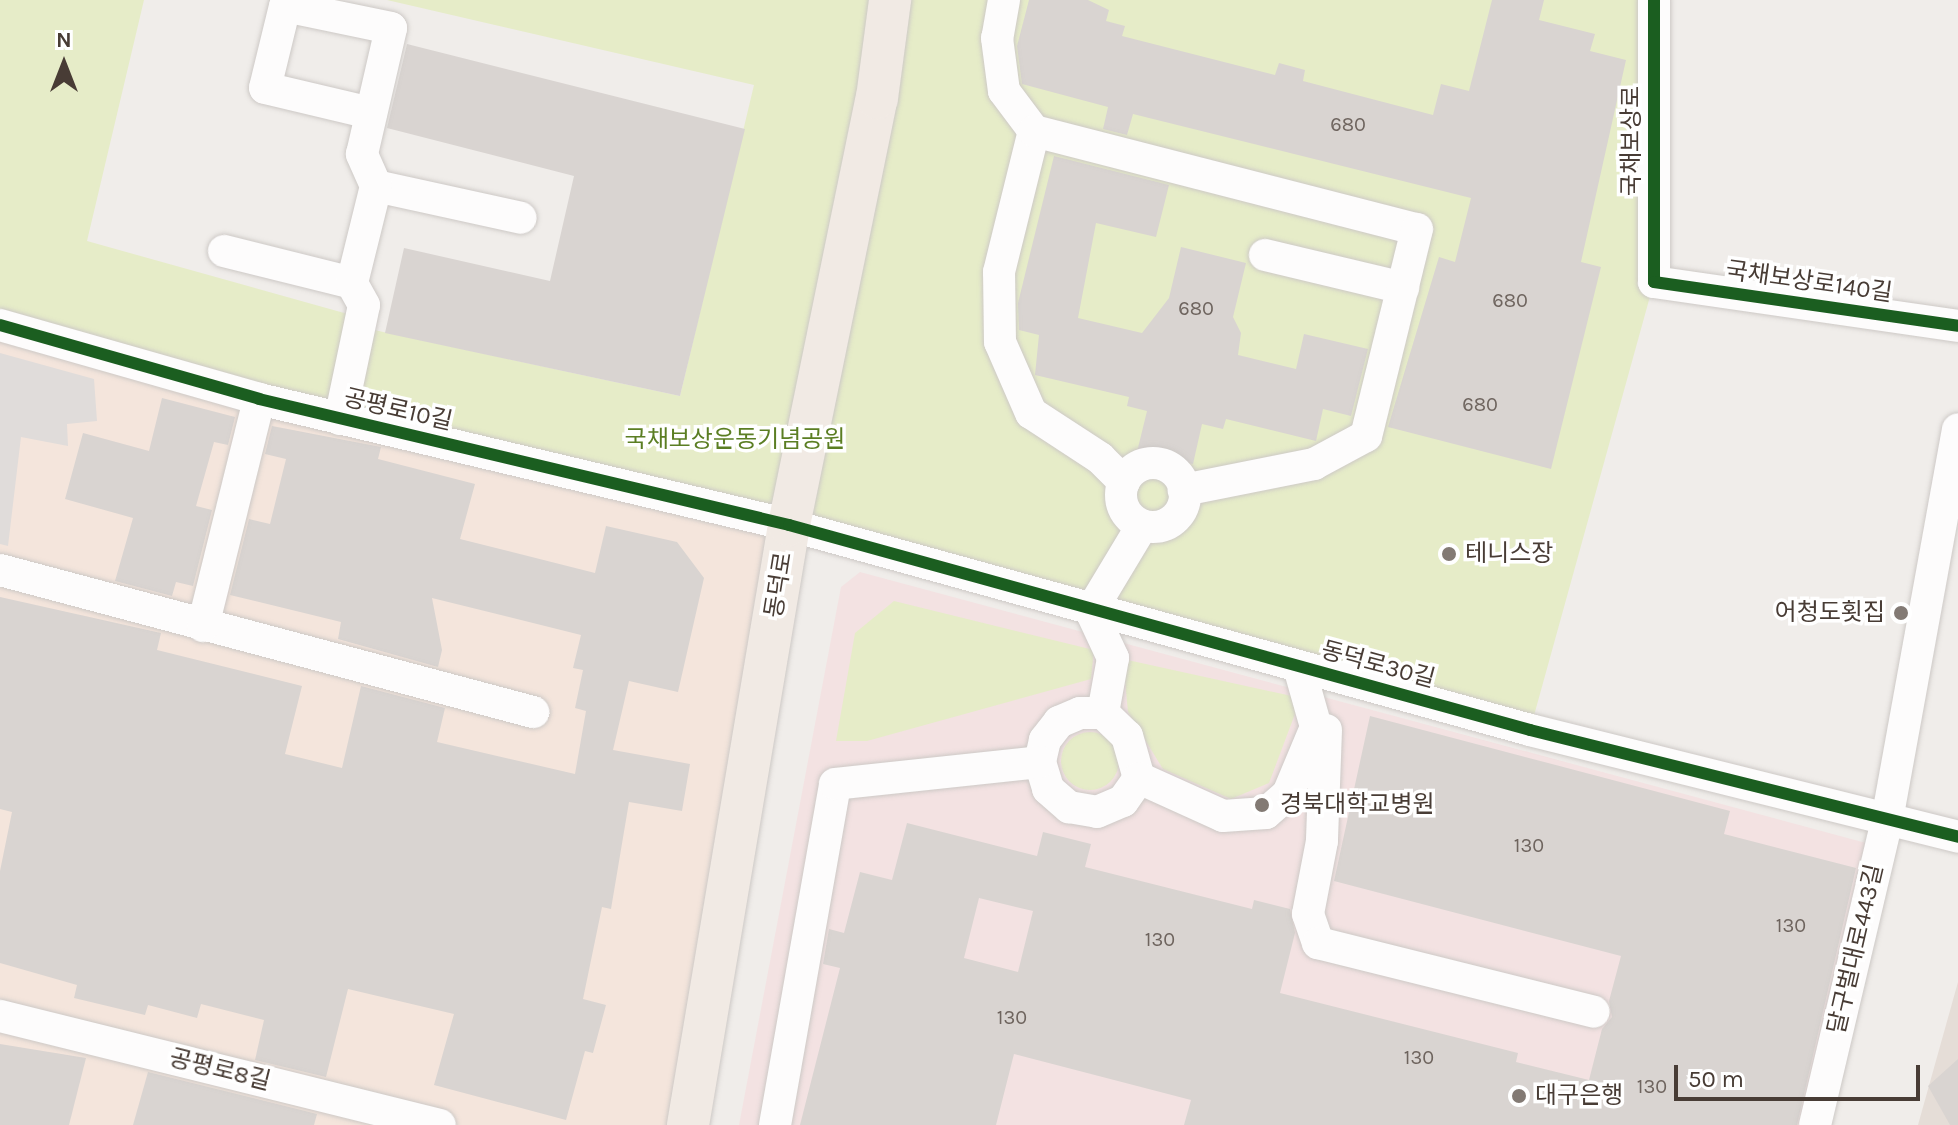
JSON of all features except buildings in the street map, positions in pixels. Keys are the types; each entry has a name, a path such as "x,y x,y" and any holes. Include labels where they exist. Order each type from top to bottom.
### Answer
{"main road":[{"name":"동덕로","path":"688,1125 789,525 877,98 890,0"}],"street":[{"path":"1004,0 997,38 1004,91 1034,131 1417,229 1366,436 1314,464 1184,490"},
{"name":"국채보상로","path":"1654,0 1654,282"},
{"path":"340,419 364,305 352,283 376,186 362,154 371,113"},
{"path":"1034,131 999,272 1000,342 1031,413 1100,458 1124,482 1126,513 1142,526"},
{"path":"376,186 521,218"},
{"path":"224,251 352,283"},
{"path":"1265,255 1403,288"},
{"name":"국채보상로140길","path":"1654,282 1958,326"},
{"name":"공평로10길","path":"0,325 259,399 789,525"},
{"path":"203,626 259,399"},
{"path":"1887,820 1958,429"},
{"path":"1103,713 1113,658 1091,611 1142,526 1173,520 1184,490 1175,472 1157,464 1137,468 1124,482"},
{"name":"동덕로30길","path":"789,525 1314,671 1958,837"},
{"path":"0,570 533,712"},
{"path":"1103,713 1127,736 1139,778 1223,816 1266,813 1288,794 1316,727 1314,671"},
{"path":"1314,671 1322,841 1308,914 1318,943 1594,1012"},
{"path":"1103,713 1059,722 1040,762 1048,789 1069,807 1097,812 1123,801 1139,778"},
{"path":"775,1125 835,784 1040,762"},
{"name":"달구벌대로443길","path":"1815,1125 1887,820"},
{"name":"공평로8길","path":"0,1016 440,1125"}],"shaded area":[{"path":"0,314 789,525 688,1125 0,1125"},
{"path":"0,353 94,379 97,421 67,424 68,446 21,437 8,546 0,544"},
{"name":"경북대학교병원","path":"860,572 1892,850 1822,1125 739,1125 841,587"},
{"path":"1958,982 1958,1125 1918,1125"}],"green space":[{"name":"국채보상운동기념공원","path":"0,0 144,0 87,241 362,318 360,327 680,396 754,85 387,0 1654,0 1654,282 1530,730 0,325"},
{"path":"894,601 1094,650 1091,679 867,741 836,741 855,633"},
{"path":"1123,659 1301,698 1269,783 1231,799 1163,769 1128,712"},
{"path":"1090,732 1111,740 1119,761 1111,782 1090,790 1069,782 1061,761 1069,740"}],"cycle path":[{"path":"1654,0 1654,282 1958,326"},
{"path":"0,325 259,399 789,525 1530,730 1958,837"}],"place":[{"name":"테니스장","path":"1449,554"},
{"name":"어청도횟집","path":"1901,613"},
{"name":"경북대학교병원","path":"1262,805"},
{"name":"대구은행","path":"1519,1096"}]}
